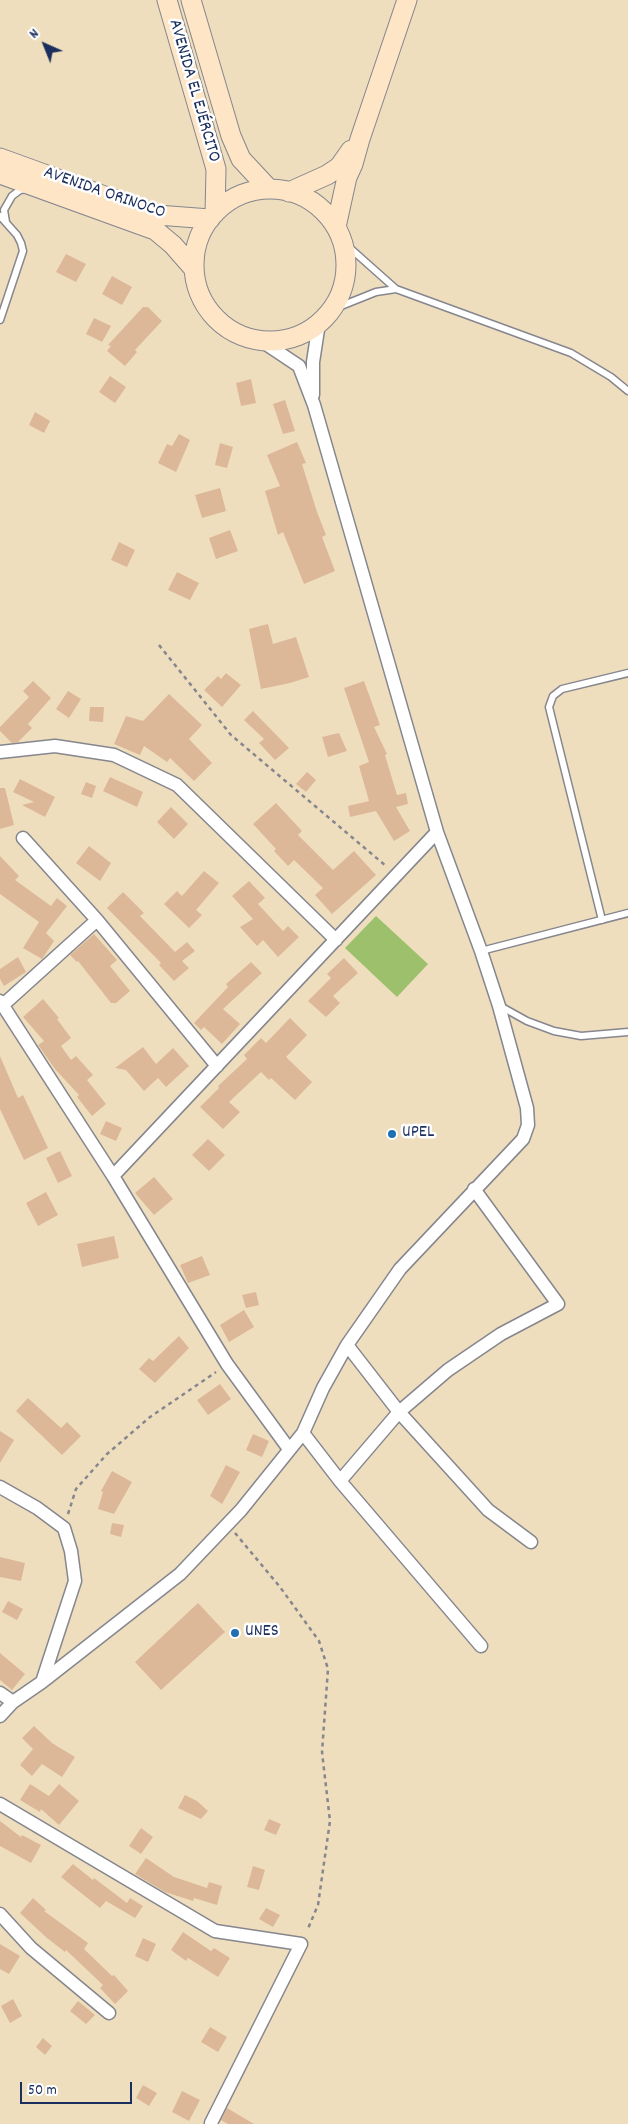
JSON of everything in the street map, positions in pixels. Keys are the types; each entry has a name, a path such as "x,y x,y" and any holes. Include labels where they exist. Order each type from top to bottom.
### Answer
{"street":[{"name":"AVENIDA EL EJÉRCITO","path":"167,0 216,169 213,216"},
{"name":"AVENIDA EL EJÉRCITO","path":"191,0 241,159 269,189"},
{"path":"339,234 341,198 347,177 353,164 407,0"},
{"path":"289,192 327,176 339,167 360,139"},
{"name":"AVENIDA ORINOCO","path":"0,158 157,216 213,216"},
{"name":"AVENIDA ORINOCO","path":"0,174 154,230 173,245 194,269"},
{"path":"0,1716 13,1702 42,1682 180,1574 227,1524 303,1433 347,1345 400,1269 523,1139 528,1125 527,1108 499,1006 481,951 437,832 314,405 299,366 263,342 242,336 223,326 208,310 198,290 194,269 198,242 213,216 227,203 240,196 269,189 289,192 308,199 323,211 339,234 346,258 345,277 340,294 325,317 313,362 314,405"},
{"path":"263,342 293,338 325,317"},
{"path":"0,752 55,746 114,755 177,785 336,940"},
{"path":"113,1176 437,832"},
{"path":"22,838 97,920 217,1066"},
{"path":"97,920 2,1003 113,1176 227,1364 289,1450"},
{"path":"340,1481 400,1412 448,1370 501,1334 558,1304 474,1190"},
{"path":"347,1345 400,1412 488,1510 531,1542"},
{"path":"303,1433 340,1481 481,1646"},
{"path":"0,1487 37,1508 64,1528 71,1551 74,1582 42,1682"},
{"path":"0,1693 13,1702"},
{"path":"0,1804 215,1931 301,1944 211,2123"},
{"path":"0,1914 31,1948 109,2013"}],"lane":[{"path":"6,223 4,210 12,196 20,190 36,188"},
{"path":"0,216 22,243 22,251 0,320"},
{"path":"339,234 396,289 571,353 612,377 628,390"},
{"path":"325,317 376,292 396,289"},
{"path":"602,920 549,707 553,696 562,689 628,673"},
{"path":"481,951 628,913"},
{"path":"499,1006 527,1021 554,1031 581,1036 628,1032"}],"path":[{"path":"159,645 230,735 397,875"},
{"path":"64,1528 76,1489 107,1454 150,1417 227,1364"},
{"path":"227,1524 280,1587 319,1641 328,1669 322,1752 330,1821 318,1905 301,1944"}],"green space":[{"path":"376,916 428,964 397,997 345,948"}],"building":[{"path":"66,254 86,264 76,282 56,272"},
{"path":"112,276 132,287 122,305 102,294"},
{"path":"143,307 148,307 162,321 135,350 137,352 125,366 107,351 111,346 108,345"},
{"path":"94,318 111,326 102,342 86,334"},
{"path":"110,376 126,387 115,403 99,392"},
{"path":"251,379 256,403 241,406 236,383"},
{"path":"285,400 295,431 283,434 273,404"},
{"path":"35,412 50,421 44,433 29,425"},
{"path":"179,434 190,440 176,472 158,463 167,444 172,446"},
{"path":"297,442 306,463 302,464 326,535 322,537 335,571 304,584 283,532 278,535 265,491 280,486 267,455"},
{"path":"220,443 233,447 227,468 215,465"},
{"path":"220,488 226,511 202,518 195,495"},
{"path":"230,530 238,551 216,559 209,538"},
{"path":"119,542 135,550 127,567 111,560"},
{"path":"177,572 199,583 190,600 168,590"},
{"path":"268,624 273,644 296,637 309,677 261,689 249,629"},
{"path":"226,673 241,685 222,707 204,690 218,676 221,679"},
{"path":"33,681 51,698 28,724 32,728 18,742 12,743 0,731 0,727 29,697 23,691"},
{"path":"364,681 380,725 374,727 387,754 385,755 397,795 406,793 408,804 396,807 410,831 394,841 376,811 350,817 348,806 369,801 359,766 369,762 344,688"},
{"path":"68,691 81,699 69,718 56,709"},
{"path":"169,694 202,725 189,739 212,763 194,781 170,758 167,762 144,746 140,755 114,744 126,716 143,721"},
{"path":"90,707 104,707 103,722 89,721"},
{"path":"253,711 289,748 275,760 259,743 264,739 244,720"},
{"path":"339,733 347,751 328,757 322,737"},
{"path":"307,772 316,780 306,792 296,784"},
{"path":"110,777 143,792 137,807 103,791"},
{"path":"20,779 55,797 45,817 22,805 34,802 13,792"},
{"path":"86,782 96,786 92,798 81,794"},
{"path":"0,788 5,788 14,825 0,829"},
{"path":"276,803 302,831 298,835 333,870 354,851 376,875 332,914 315,895 323,888 294,860 288,866 274,851 276,849 253,824"},
{"path":"171,807 188,824 174,839 157,822"},
{"path":"89,846 111,863 100,881 76,863"},
{"path":"0,856 19,876 15,880 51,906 57,898 67,906 46,933 54,941 42,959 23,948 39,922 0,894"},
{"path":"204,871 219,883 196,910 202,915 189,928 164,904 177,891 182,896"},
{"path":"249,881 265,898 258,904 283,931 288,926 299,937 278,957 263,940 257,946 240,927 253,919 232,896"},
{"path":"123,892 144,913 140,916 175,952 187,942 195,951 182,961 189,968 174,981 159,965 161,963 107,908"},
{"path":"94,934 117,960 110,966 130,991 116,1003 111,1003 78,961 70,955"},
{"path":"18,957 26,972 4,986 0,979 0,969"},
{"path":"344,958 358,973 333,996 340,1003 326,1017 308,1001 331,978 327,974"},
{"path":"251,962 262,973 223,1009 240,1024 222,1044 204,1027 201,1030 194,1023 228,987 226,984"},
{"path":"43,999 59,1018 57,1019 71,1038 61,1046 71,1060 76,1056 93,1075 87,1080 106,1104 92,1116 77,1097 79,1095 55,1069 38,1045 44,1041 23,1017"},
{"path":"290,1018 307,1035 286,1057 312,1082 295,1100 271,1078 269,1080 261,1072 229,1102 240,1112 223,1129 200,1107 219,1088 218,1086 247,1059 244,1055 261,1038 266,1043"},
{"path":"143,1047 156,1064 173,1048 189,1066 166,1087 158,1078 144,1091 126,1070 115,1068"},
{"path":"0,1056 18,1098 23,1095 48,1148 24,1160 0,1109"},
{"path":"106,1121 122,1128 116,1141 100,1134"},
{"path":"208,1139 225,1155 209,1171 192,1155"},
{"path":"60,1151 72,1176 58,1183 46,1158"},
{"path":"154,1177 173,1199 154,1215 135,1193"},
{"path":"46,1192 58,1215 38,1226 26,1203"},
{"path":"114,1236 119,1258 82,1267 77,1244"},
{"path":"202,1256 210,1275 188,1283 180,1265"},
{"path":"256,1292 259,1305 246,1308 242,1295"},
{"path":"244,1310 254,1327 229,1342 220,1325"},
{"path":"179,1336 189,1348 155,1383 139,1369 149,1358 153,1361"},
{"path":"220,1384 231,1399 208,1415 197,1400"},
{"path":"28,1398 61,1428 67,1422 81,1436 62,1455 16,1411"},
{"path":"0,1431 14,1440 0,1463"},
{"path":"253,1434 269,1441 262,1457 246,1450"},
{"path":"226,1465 240,1472 222,1504 210,1496"},
{"path":"112,1471 132,1482 114,1514 98,1509 103,1492 101,1491"},
{"path":"112,1523 124,1525 121,1537 110,1534"},
{"path":"0,1557 25,1563 21,1581 0,1577"},
{"path":"8,1601 23,1609 17,1620 2,1612"},
{"path":"198,1603 225,1632 161,1690 135,1662"},
{"path":"0,1653 25,1674 12,1690 0,1680"},
{"path":"34,1726 52,1743 75,1757 62,1777 42,1764 32,1776 20,1765 33,1749 22,1738"},
{"path":"30,1784 49,1796 59,1784 79,1801 59,1825 41,1809 40,1812 20,1800"},
{"path":"185,1795 197,1801 208,1811 201,1819 178,1808"},
{"path":"269,1819 281,1824 276,1835 264,1830"},
{"path":"0,1821 21,1837 22,1835 41,1845 31,1863 0,1846"},
{"path":"141,1828 153,1837 141,1854 129,1846"},
{"path":"146,1858 174,1877 207,1888 209,1882 222,1886 217,1905 194,1898 193,1901 165,1892 135,1874"},
{"path":"73,1864 127,1903 130,1898 143,1906 135,1918 106,1901 100,1908 61,1877"},
{"path":"253,1866 265,1870 259,1890 247,1887"},
{"path":"33,1898 46,1910 44,1911 88,1943 84,1949 112,1976 114,1975 128,1991 115,2004 100,1988 103,1985 66,1950 65,1952 47,1938 20,1913"},
{"path":"266,1908 280,1915 273,1927 259,1919"},
{"path":"183,1932 211,1951 214,1948 230,1958 218,1977 188,1958 186,1961 171,1950"},
{"path":"143,1938 156,1944 148,1962 135,1956"},
{"path":"0,1944 20,1956 9,1974 0,1969"},
{"path":"13,1999 22,2016 10,2023 1,2006"},
{"path":"78,2001 95,2015 86,2024 70,2011"},
{"path":"210,2027 227,2037 218,2052 201,2042"},
{"path":"43,2038 52,2046 45,2055 36,2047"},
{"path":"143,2085 157,2093 149,2106 136,2098"},
{"path":"182,2091 200,2100 189,2121 172,2112"},
{"path":"227,2108 254,2124 228,2124 221,2120"}],"place":[{"name":"UPEL","path":"392,1134"},
{"name":"UNES","path":"235,1633"}]}
